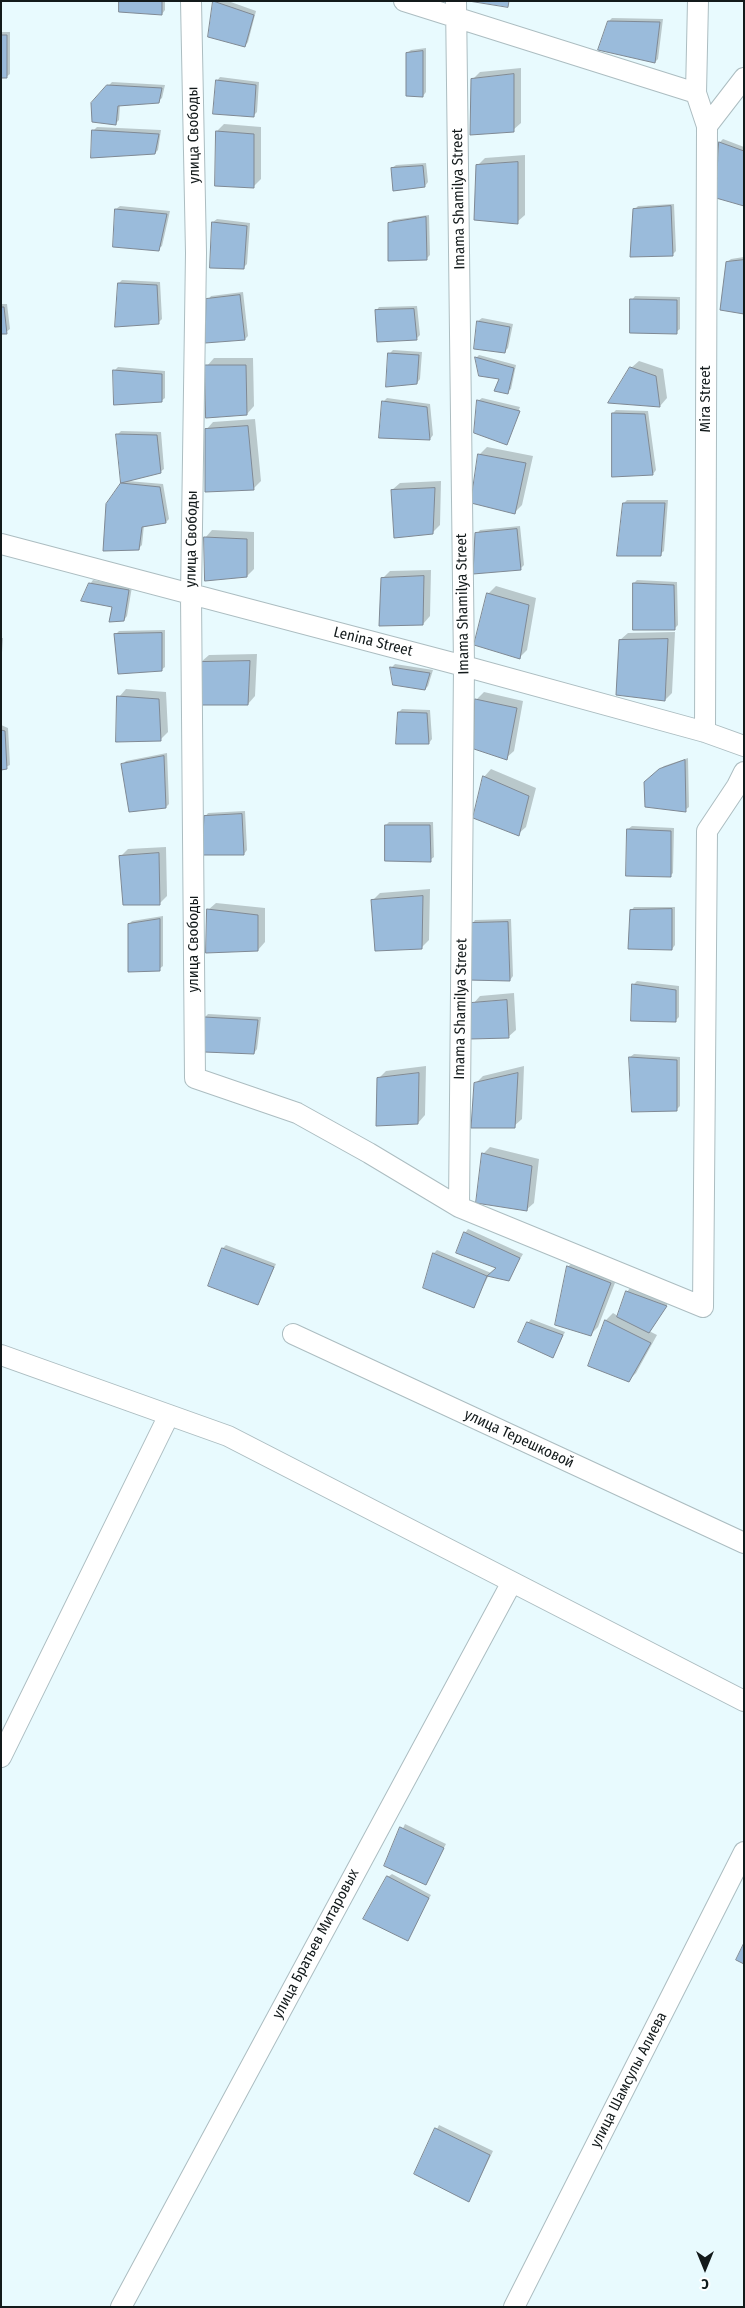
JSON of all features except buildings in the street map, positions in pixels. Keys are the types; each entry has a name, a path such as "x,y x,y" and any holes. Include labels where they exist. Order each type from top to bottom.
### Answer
{"street":[{"name":"улица Свободы","path":"191,1 196,253 191,595 195,1078 297,1113 370,1153 458,1207"},
{"path":"404,1 456,10 696,93"},
{"name":"Mira Street","path":"698,1 696,93 707,126 705,732"},
{"name":"Imama Shamilya Street","path":"456,10 464,666 458,1207"},
{"path":"707,126 744,78"},
{"name":"Lenina Street","path":"1,544 464,666 705,732 744,746"},
{"path":"458,1207 703,1307 707,830 737,786 744,772"},
{"name":"улица Терешковой","path":"293,1334 744,1543"},
{"path":"1,1355 228,1436 744,1701"},
{"path":"1,1757 170,1415"},
{"name":"улица Братьев Митаровых","path":"121,2307 512,1582"},
{"name":"улица Шамсулы Алиева","path":"514,2307 744,1852"}]}
